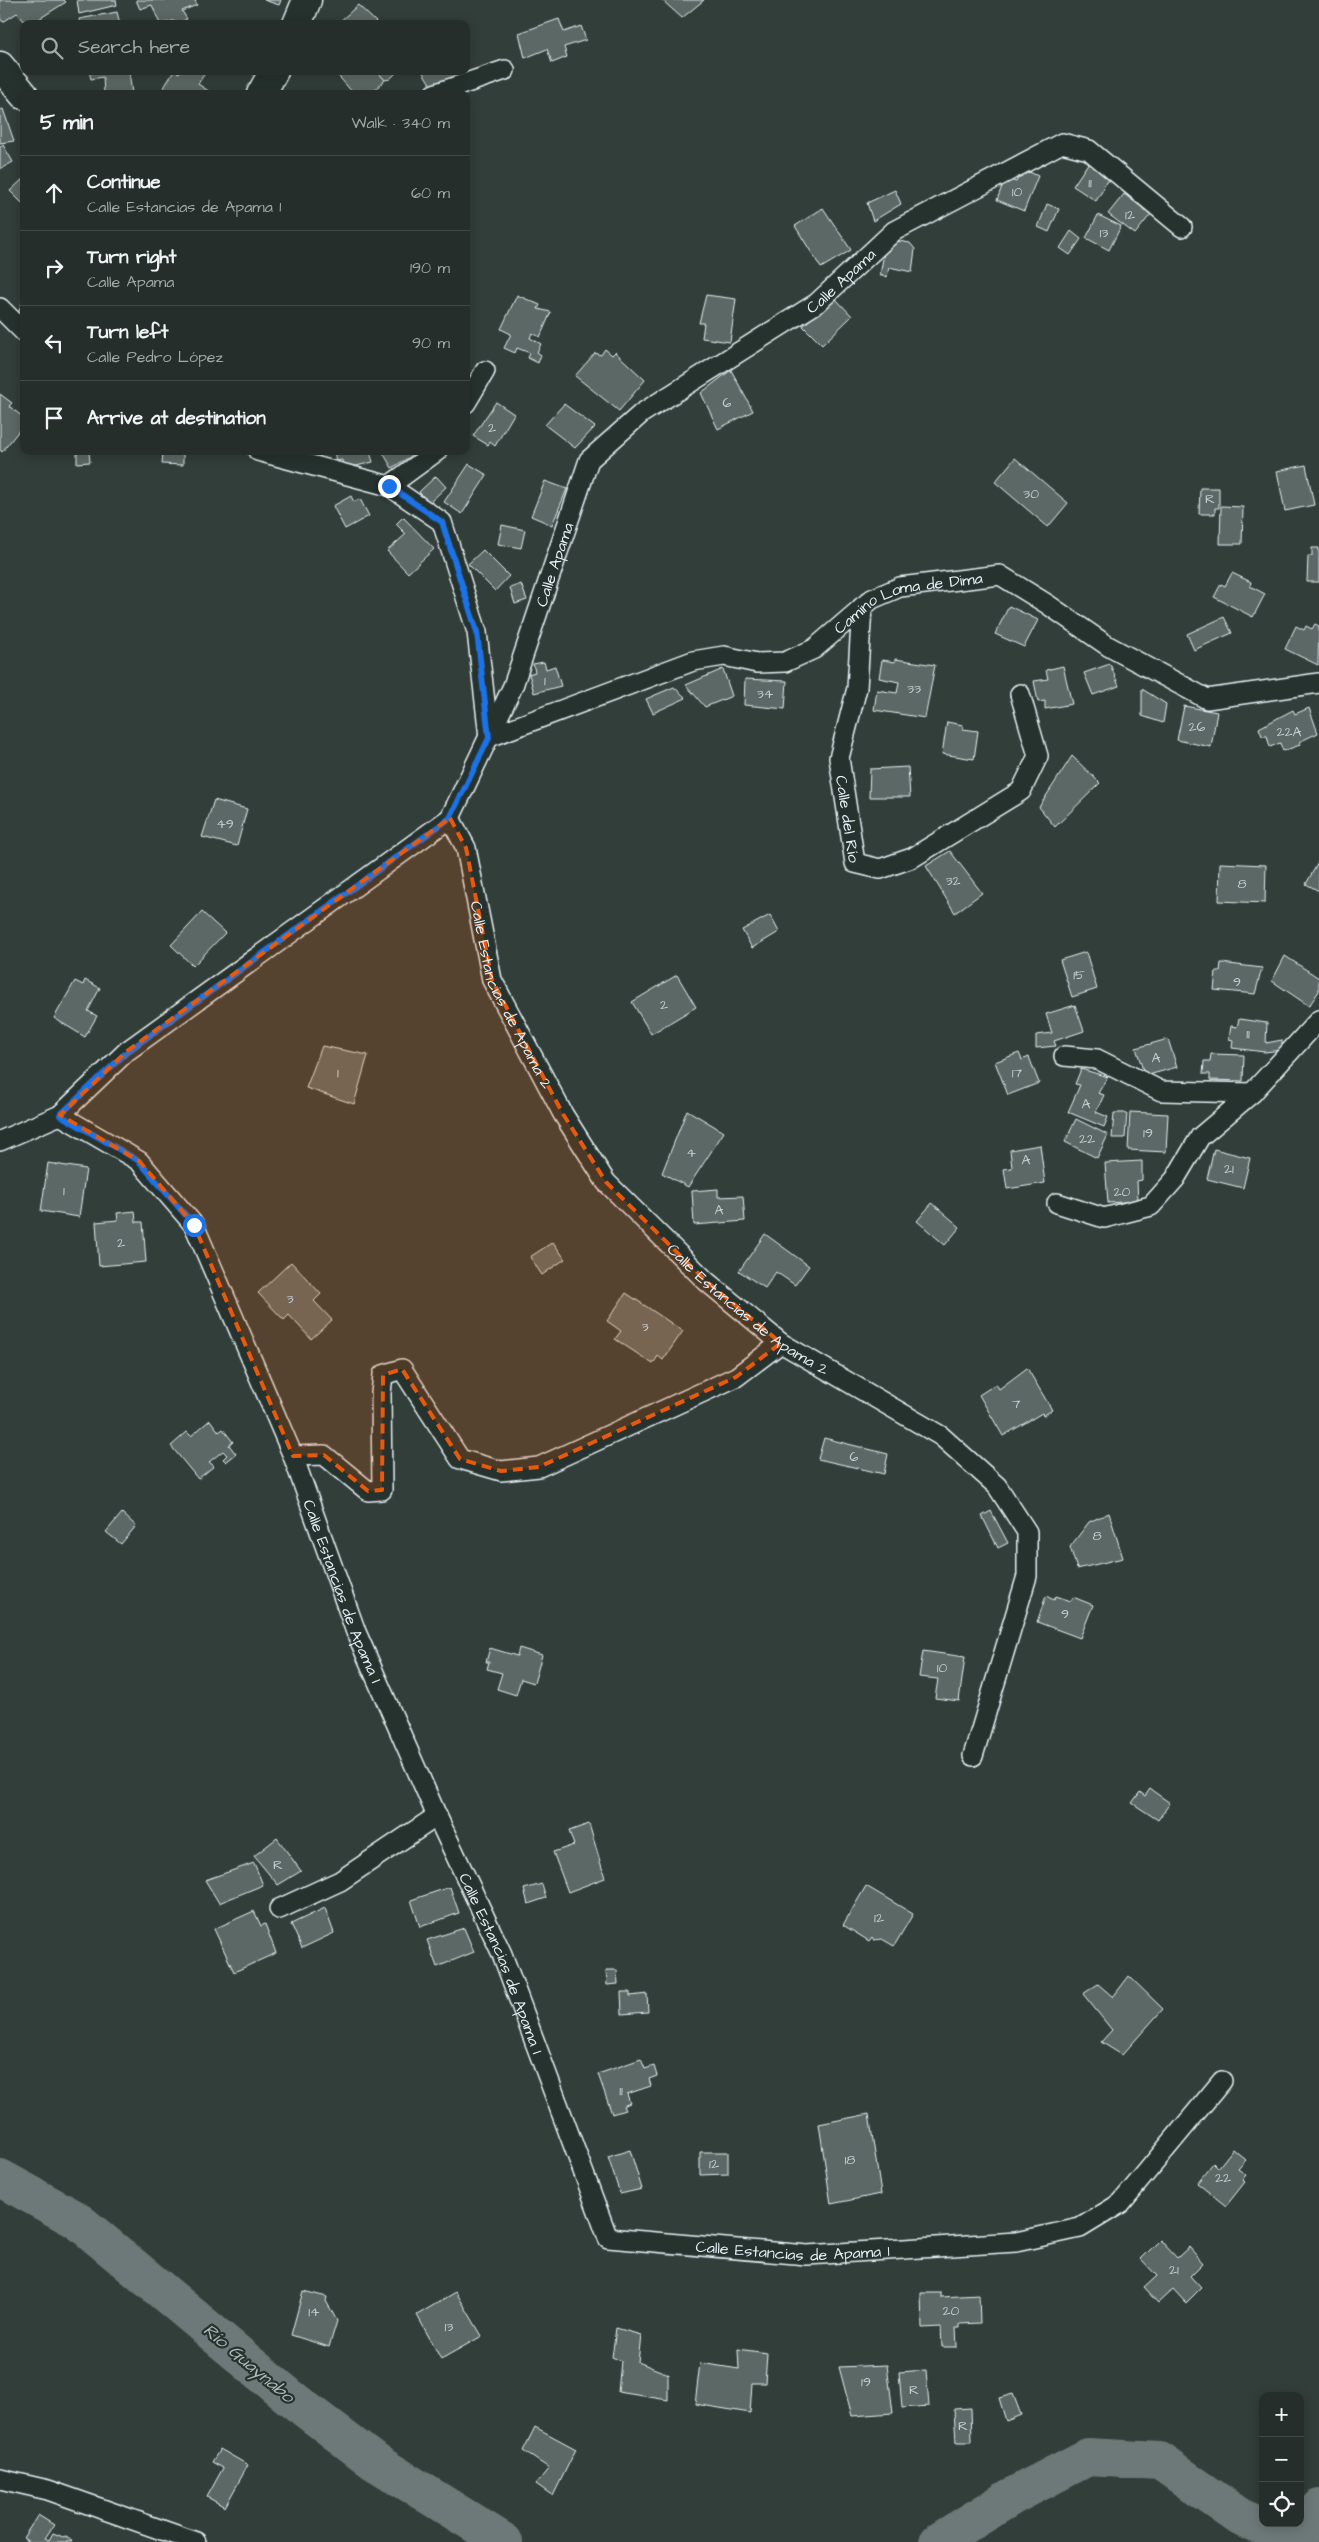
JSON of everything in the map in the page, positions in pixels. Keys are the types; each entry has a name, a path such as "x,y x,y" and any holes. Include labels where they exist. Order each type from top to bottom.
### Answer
{"street":[{"path":"299,20 307,0"},
{"path":"0,66 21,90"},
{"path":"446,90 505,70"},
{"path":"263,90 272,75"},
{"name":"Calle Apama","path":"0,1140 60,1115 127,1052 450,818 513,686 589,460 642,413 817,303 894,231 1062,143 1089,150 1182,227"},
{"path":"0,308 20,328"},
{"path":"470,396 485,371"},
{"path":"273,455 389,486 442,522 477,632 489,738"},
{"path":"389,486 432,455"},
{"name":"Camino Loma de Dima","path":"489,738 693,661 724,656 756,663 784,662 814,649 872,599 900,587 1000,575 1048,604 1108,646 1208,699 1319,683"},
{"name":"Calle del Río","path":"862,607 857,688 839,758 855,863 880,869 912,858 1021,791 1038,756 1020,694"},
{"name":"Calle Estancias de Apama 2","path":"450,818 466,848 492,980 562,1114 606,1182 706,1282 781,1343 941,1436 998,1486 1027,1532 1026,1576 972,1756"},
{"path":"1058,1203 1104,1218 1151,1206 1175,1179 1200,1137 1252,1093 1319,1020"},
{"path":"1064,1056 1098,1059 1161,1090 1252,1093"},
{"name":"Calle Estancias de Apama 1","path":"60,1115 139,1161 194,1225 293,1456 356,1632 437,1816 502,1954 608,2238 807,2255 1016,2242 1080,2228 1121,2203 1222,2081"},
{"path":"293,1456 324,1455 368,1491 382,1490 381,1392 384,1375 402,1370 460,1459 501,1471 538,1467 736,1377 781,1343"},
{"path":"278,1909 340,1882 437,1816"},
{"path":"0,2479 48,2490 196,2542"}],"highlighted area":[{"path":"450,818 466,848 492,980 563,1114 606,1182 706,1281 781,1343 736,1377 539,1467 501,1471 460,1459 402,1369 383,1375 382,1490 368,1491 324,1455 293,1456 194,1225 139,1161 60,1115 127,1051"}],"building":[{"path":"0,0 64,0 66,2 37,20 23,20 17,13 3,22 0,18"},
{"path":"77,0 116,0 117,5 79,14"},
{"path":"136,0 195,0 197,5 182,11 187,19 185,20 158,20 152,5 140,9"},
{"path":"264,0 281,0 279,5"},
{"path":"662,0 704,0 682,18"},
{"path":"358,5 374,20 341,20"},
{"path":"117,12 119,20 79,20"},
{"path":"559,19 564,32 581,26 586,40 564,47 567,57 552,63 547,49 525,58 519,33"},
{"path":"90,75 130,75 131,90 104,90 103,77 91,79"},
{"path":"172,75 204,75 198,84 207,90 162,90"},
{"path":"337,75 381,75 385,80 374,90 351,90"},
{"path":"381,75 394,75 390,79 385,80"},
{"path":"425,75 456,75 434,90"},
{"path":"3,109 14,141 0,143 0,110"},
{"path":"3,145 13,162 0,169 0,147"},
{"path":"1089,162 1111,179 1102,186 1104,188 1096,201 1073,186"},
{"path":"1023,169 1038,176 1024,211 997,200 1005,178 1016,182"},
{"path":"20,182 20,201 10,191"},
{"path":"895,190 901,204 873,221 867,203"},
{"path":"1124,194 1151,214 1135,234 1108,214"},
{"path":"1047,204 1059,209 1049,232 1038,227"},
{"path":"823,208 851,250 821,268 795,226"},
{"path":"1098,215 1121,226 1109,250 1086,238"},
{"path":"1071,231 1081,239 1070,255 1060,248"},
{"path":"893,240 910,243 915,249 912,272 889,267 887,277 880,275 886,242"},
{"path":"517,295 540,305 538,309 551,312 540,337 532,333 530,338 541,344 537,352 541,355 538,363 528,358 530,353 517,348 515,353 504,348 511,334 501,329"},
{"path":"706,295 736,299 730,342 702,338 704,323 699,323"},
{"path":"834,297 852,316 822,345 803,326"},
{"path":"605,349 612,355 615,352 645,380 619,411 575,376 595,353 601,355"},
{"path":"731,370 753,411 718,429 701,393"},
{"path":"0,394 12,403 9,406 20,415 20,429 2,452 0,450"},
{"path":"496,402 514,414 495,446 490,442 488,445 473,436"},
{"path":"564,404 595,427 575,448 545,425"},
{"path":"77,455 89,455 90,462 77,463"},
{"path":"163,455 183,455 183,465 162,464"},
{"path":"299,455 320,455 321,460"},
{"path":"335,455 371,455 373,462 344,469 342,460 336,461"},
{"path":"384,455 413,455 392,468"},
{"path":"1015,458 1068,503 1048,527 995,482"},
{"path":"469,464 487,475 462,514 444,502"},
{"path":"1306,465 1314,505 1285,511 1277,471"},
{"path":"436,476 446,487 429,503 419,492"},
{"path":"545,481 567,489 552,525 531,516"},
{"path":"1200,488 1219,488 1219,508 1215,508 1215,514 1199,514"},
{"path":"351,496 354,502 360,499 369,516 345,529 333,506"},
{"path":"1221,506 1243,507 1242,544 1220,544"},
{"path":"403,517 434,549 408,573 387,551 406,534 396,524"},
{"path":"502,525 525,530 521,548 498,544"},
{"path":"1312,548 1319,548 1319,582 1307,582 1308,556 1312,556"},
{"path":"483,550 509,576 495,591 468,564"},
{"path":"1232,573 1251,582 1250,586 1265,594 1253,617 1214,597 1221,584 1225,586"},
{"path":"521,584 527,600 515,604 510,588"},
{"path":"1009,606 1038,620 1024,647 995,634"},
{"path":"1224,617 1232,633 1194,650 1187,634"},
{"path":"1315,624 1319,626 1318,665 1285,649 1296,626 1304,630 1306,626 1312,629"},
{"path":"895,659 935,665 925,718 874,710 877,690 897,693 899,682 879,678 882,660 895,662"},
{"path":"544,662 546,669 555,666 561,686 534,693 529,674 535,672 533,664"},
{"path":"1110,664 1119,686 1093,695 1084,673"},
{"path":"1063,666 1072,704 1045,709 1045,701 1038,702 1034,681 1048,679 1046,670"},
{"path":"723,669 732,696 705,707 686,685"},
{"path":"745,679 787,681 785,709 744,705"},
{"path":"674,687 686,698 653,713 646,699"},
{"path":"1142,689 1166,704 1163,723 1142,716"},
{"path":"1184,706 1217,712 1211,747 1177,740"},
{"path":"1309,708 1318,733 1299,742 1300,745 1283,751 1280,743 1270,747 1267,736 1262,736 1259,728 1293,710 1295,714"},
{"path":"947,722 963,725 963,729 978,731 974,759 942,754"},
{"path":"1072,756 1100,783 1055,827 1039,807"},
{"path":"908,767 910,797 869,797 870,769"},
{"path":"214,800 247,809 237,846 202,837"},
{"path":"950,851 982,893 955,913 926,866"},
{"path":"1319,861 1319,891 1306,884"},
{"path":"1220,863 1266,865 1265,903 1219,901"},
{"path":"202,912 225,933 193,966 171,945"},
{"path":"770,915 779,932 752,948 742,930"},
{"path":"1086,952 1097,989 1072,997 1060,960"},
{"path":"1285,956 1319,978 1319,991 1309,1006 1272,981"},
{"path":"1221,963 1262,968 1255,994 1214,990 1216,971 1220,971"},
{"path":"677,975 696,1007 651,1034 632,1002"},
{"path":"85,980 100,988 88,1011 97,1016 85,1037 54,1018 75,981 83,985"},
{"path":"1075,1005 1084,1031 1054,1041 1056,1046 1036,1048 1036,1035 1052,1033 1046,1014"},
{"path":"1239,1019 1267,1023 1266,1043 1282,1040 1282,1050 1265,1052 1232,1048 1233,1040 1229,1039 1231,1026 1237,1027"},
{"path":"1168,1039 1177,1067 1145,1076 1136,1048"},
{"path":"322,1046 368,1055 354,1104 306,1088"},
{"path":"1019,1053 1022,1060 1029,1057 1039,1083 1008,1095 995,1062"},
{"path":"1211,1054 1244,1055 1243,1081 1210,1080 1210,1074 1203,1074 1204,1061 1210,1061"},
{"path":"1081,1069 1108,1077 1098,1093 1104,1095 1096,1112 1108,1117 1104,1127 1068,1112 1080,1085 1075,1084"},
{"path":"687,1110 724,1132 688,1187 662,1173"},
{"path":"1130,1112 1168,1114 1166,1152 1128,1150"},
{"path":"1114,1113 1127,1113 1125,1138 1112,1138"},
{"path":"1076,1119 1108,1135 1097,1158 1065,1142"},
{"path":"1040,1145 1045,1183 1007,1189 1004,1169 1012,1168 1010,1150"},
{"path":"1214,1149 1250,1158 1243,1188 1207,1179"},
{"path":"1142,1161 1142,1180 1137,1181 1138,1201 1108,1203 1105,1163"},
{"path":"48,1163 86,1169 79,1217 41,1211"},
{"path":"718,1189 718,1197 743,1196 745,1221 694,1225 692,1191"},
{"path":"932,1203 960,1227 945,1245 917,1221"},
{"path":"135,1211 136,1222 143,1222 146,1262 99,1266 96,1222 118,1220 117,1213"},
{"path":"765,1234 809,1266 795,1285 776,1272 765,1288 739,1271"},
{"path":"553,1242 565,1259 542,1275 530,1257"},
{"path":"291,1262 321,1294 314,1301 332,1320 311,1339 289,1315 284,1320 258,1293"},
{"path":"626,1293 683,1331 663,1360 658,1356 653,1364 615,1339 621,1331 607,1321"},
{"path":"1027,1368 1052,1410 1043,1416 1042,1413 1003,1436 979,1395 996,1384 999,1389"},
{"path":"210,1420 219,1432 223,1429 233,1442 229,1445 236,1454 226,1462 223,1459 227,1455 223,1451 209,1462 214,1466 198,1479 171,1446 187,1432 191,1436"},
{"path":"824,1438 888,1454 884,1474 818,1459"},
{"path":"991,1511 1008,1543 998,1548 982,1516"},
{"path":"122,1513 136,1526 121,1544 106,1532"},
{"path":"1109,1513 1123,1558 1077,1569 1070,1547 1089,1522"},
{"path":"1046,1596 1054,1600 1056,1596 1071,1601 1073,1597 1093,1605 1080,1638 1037,1622"},
{"path":"490,1648 517,1656 519,1648 542,1655 534,1683 521,1679 516,1695 497,1689 502,1673 487,1669 489,1662 486,1662"},
{"path":"923,1651 965,1657 959,1701 935,1698 938,1679 919,1677"},
{"path":"1150,1789 1170,1803 1158,1820 1132,1803 1140,1792 1145,1796"},
{"path":"589,1824 605,1878 568,1892 553,1852 574,1845 569,1831"},
{"path":"277,1838 301,1871 278,1885 254,1856"},
{"path":"254,1863 263,1885 219,1903 205,1880"},
{"path":"542,1884 546,1898 528,1904 524,1889"},
{"path":"866,1886 913,1914 894,1946 882,1939 874,1940 872,1937 869,1941 843,1925"},
{"path":"450,1887 459,1913 420,1927 411,1900"},
{"path":"325,1908 334,1933 302,1948 291,1924"},
{"path":"254,1911 261,1926 265,1924 276,1953 234,1972 214,1929"},
{"path":"464,1928 474,1952 437,1967 427,1940"},
{"path":"606,1970 617,1970 618,1984 607,1985"},
{"path":"1129,1976 1163,2009 1122,2055 1101,2042 1112,2030 1083,1994 1098,1984 1113,1997"},
{"path":"621,1992 630,1992 630,1996 647,1994 648,2012 622,2014"},
{"path":"641,2059 645,2069 654,2066 657,2076 649,2079 651,2086 627,2094 630,2103 623,2106 625,2110 612,2114 598,2074"},
{"path":"869,2114 881,2194 831,2204 819,2124"},
{"path":"1233,2149 1246,2160 1238,2169 1246,2175 1242,2180 1245,2182 1226,2206 1197,2183 1213,2163 1218,2168"},
{"path":"630,2150 642,2189 620,2194 608,2157"},
{"path":"700,2152 728,2152 728,2174 700,2175"},
{"path":"1160,2240 1177,2258 1189,2247 1203,2263 1190,2276 1201,2288 1186,2303 1173,2289 1158,2303 1144,2288 1157,2276 1141,2259"},
{"path":"303,2291 327,2297 326,2301 337,2321 329,2347 291,2335"},
{"path":"456,2292 482,2336 441,2359 417,2315"},
{"path":"921,2293 941,2293 941,2297 979,2295 980,2323 960,2324 960,2328 956,2328 957,2347 942,2347 941,2327 922,2328"},
{"path":"616,2328 641,2335 638,2362 668,2374 668,2400 618,2392 621,2361 612,2357"},
{"path":"738,2349 767,2353 765,2383 752,2383 750,2413 695,2404 700,2363 739,2369"},
{"path":"887,2365 893,2413 852,2416 839,2367"},
{"path":"926,2370 929,2406 902,2408 899,2372"},
{"path":"1013,2394 1021,2415 1006,2421 999,2398"},
{"path":"971,2408 972,2442 956,2442 954,2409"},
{"path":"535,2427 576,2449 553,2496 536,2484 549,2468 523,2451"},
{"path":"220,2449 248,2465 225,2507 207,2497 223,2468 212,2462"},
{"path":"38,2515 54,2525 45,2538 49,2540 53,2533 65,2536 73,2542 29,2542 23,2538"}],"waterway":[{"name":"Río Guaynabo","path":"0,2178 77,2220 292,2399 372,2460 504,2542"},
{"name":"Río Guaynabo","path":"938,2542 1011,2497 1088,2457 1160,2461 1240,2517 1296,2541 1316,2515 1319,2508"}],"route":[{"path":"194,1225 139,1161 60,1115 127,1052 450,818 489,738 477,632 442,522 389,486"}]}
